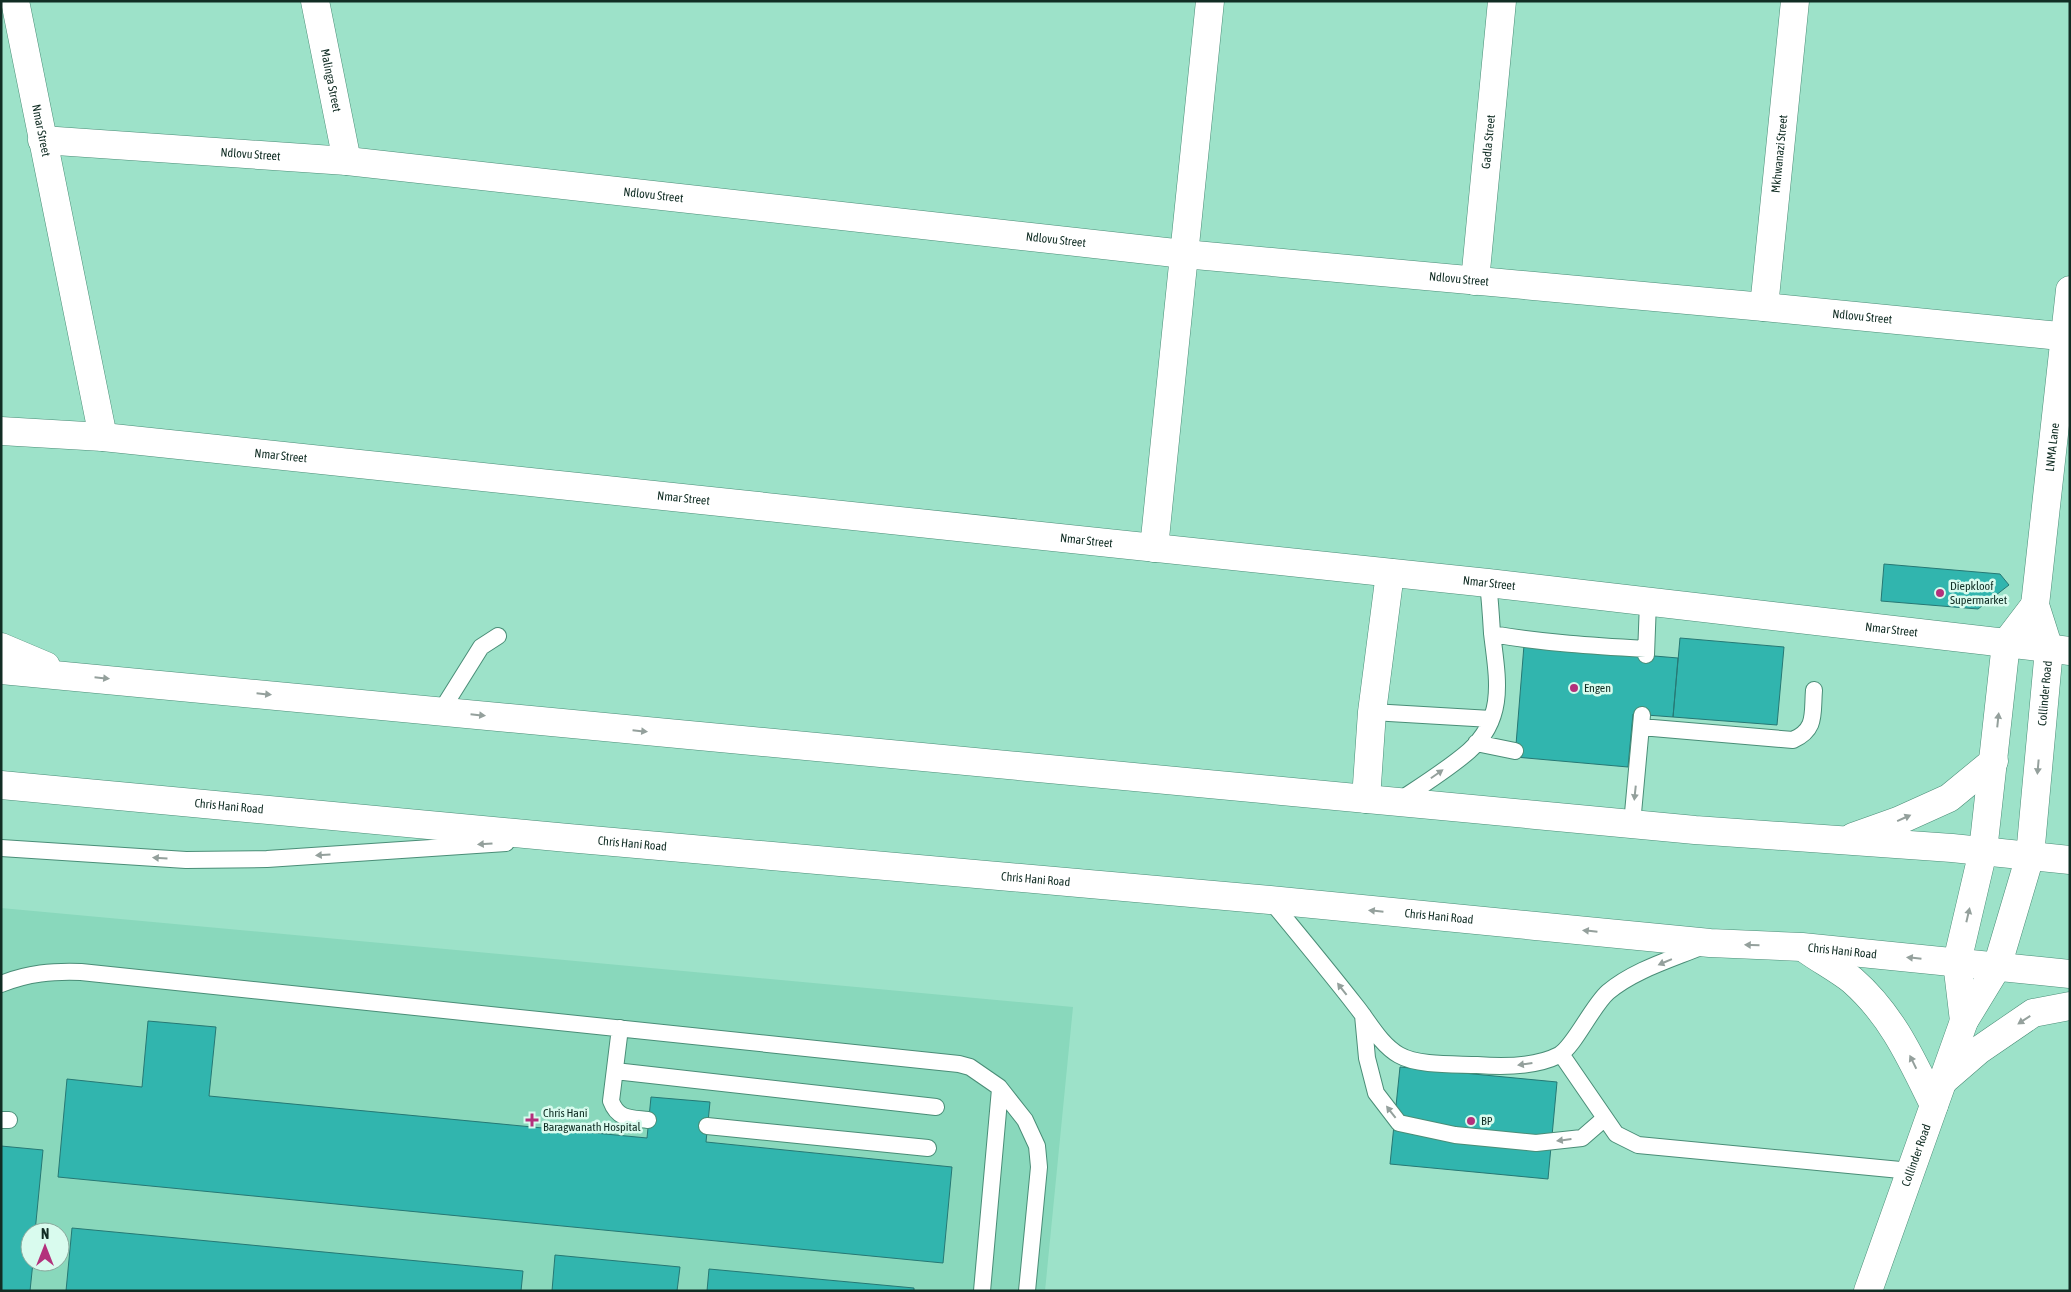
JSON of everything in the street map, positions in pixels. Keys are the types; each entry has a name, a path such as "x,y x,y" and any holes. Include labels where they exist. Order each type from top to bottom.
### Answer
{"street":[{"name":"Nmar Street","path":"14,1 103,437"},
{"name":"Malinga Street","path":"315,1 347,161"},
{"path":"1154,548 1210,1"},
{"name":"Gadla Street","path":"1475,281 1502,1"},
{"name":"Mkhwanazi Street","path":"1764,307 1795,1"},
{"name":"Ndlovu Street","path":"42,140 347,161 1184,254 1764,307 2067,337"},
{"name":"LNMA Lane","path":"2035,605 2067,337 2070,290"},
{"name":"Nmar Street","path":"1,431 103,437 1390,572 2060,650"},
{"path":"1366,799 1372,712 1390,572"},
{"path":"2006,643 2035,605"},
{"name":"Collinder Road","path":"1868,1291 1964,1020 1998,967 2030,856 2060,650 2035,605"},
{"name":"Collinder Road","path":"1964,1020 1957,962 1983,851 2006,643"},
{"path":"1,647 66,675"},
{"path":"1,670 1632,824 1983,851 2070,860"},
{"path":"1842,841 1898,822 1948,798 1994,761"},
{"name":"Chris Hani Road","path":"1,785 568,838 1270,900 1710,943 1802,947 2070,974"},
{"path":"1802,947 1850,979 1886,1016 1938,1094 1980,1050 2034,1013 2070,1006"}],"lane":[{"path":"1397,802 1470,750 1484,733 1496,706 1498,680 1488,583"},
{"path":"1492,634 1577,646 1646,652 1648,602"},
{"path":"441,711 481,647 498,636"},
{"path":"1632,824 1634,761 1641,721 1793,740 1804,735 1811,726 1814,690"},
{"path":"1372,712 1491,718"},
{"path":"1476,743 1515,751"},
{"path":"1,848 186,860 267,859 568,838"},
{"path":"1270,900 1363,1015 1380,1039 1399,1055 1420,1061 1490,1066 1518,1065 1561,1054 1596,1004 1609,991 1634,976 1710,943"},
{"path":"1,984 18,977 37,973 81,972 959,1064 970,1067 1000,1088 1025,1120 1036,1146 1039,1167 1027,1291"},
{"path":"1363,1015 1367,1058 1376,1093 1399,1123 1454,1135 1536,1144 1582,1138 1605,1118"},
{"path":"620,1028 611,1101 614,1111 626,1118 648,1120"},
{"path":"1561,1054 1616,1134 1638,1145 1911,1171"},
{"path":"614,1071 936,1107"},
{"path":"982,1291 1000,1088"},
{"path":"707,1126 928,1148"}],"shaded area":[{"name":"Chris Hani Baragwanath Hospital","path":"1,908 1073,1007 1045,1291 1,1291"}],"building":[{"name":"Diepkloof Supermarket","path":"1884,564 2000,574 2009,585 1978,609 1881,601"},
{"path":"1680,638 1784,647 1777,725 1673,717"},
{"path":"1524,645 1678,658 1673,717 1633,714 1628,767 1515,757"},
{"path":"148,1021 216,1027 209,1096 647,1138 651,1097 710,1102 706,1142 952,1167 943,1263 58,1177 67,1079 142,1087"},
{"path":"1400,1067 1557,1082 1548,1179 1390,1164"},
{"path":"1,1146 43,1150 36,1222 20,1222 20,1272 32,1272 30,1291 1,1291"},
{"path":"72,1228 523,1271 521,1291 66,1291 68,1272 70,1272"},
{"path":"555,1255 680,1267 677,1291 552,1291"},
{"path":"709,1269 914,1288 914,1291 707,1291"}],"place":[{"name":"Diepkloof Supermarket","path":"1940,593"},
{"name":"Engen","path":"1574,688"},
{"name":"Chris Hani Baragwanath Hospital","path":"532,1120"},
{"name":"BP","path":"1471,1121"}]}
